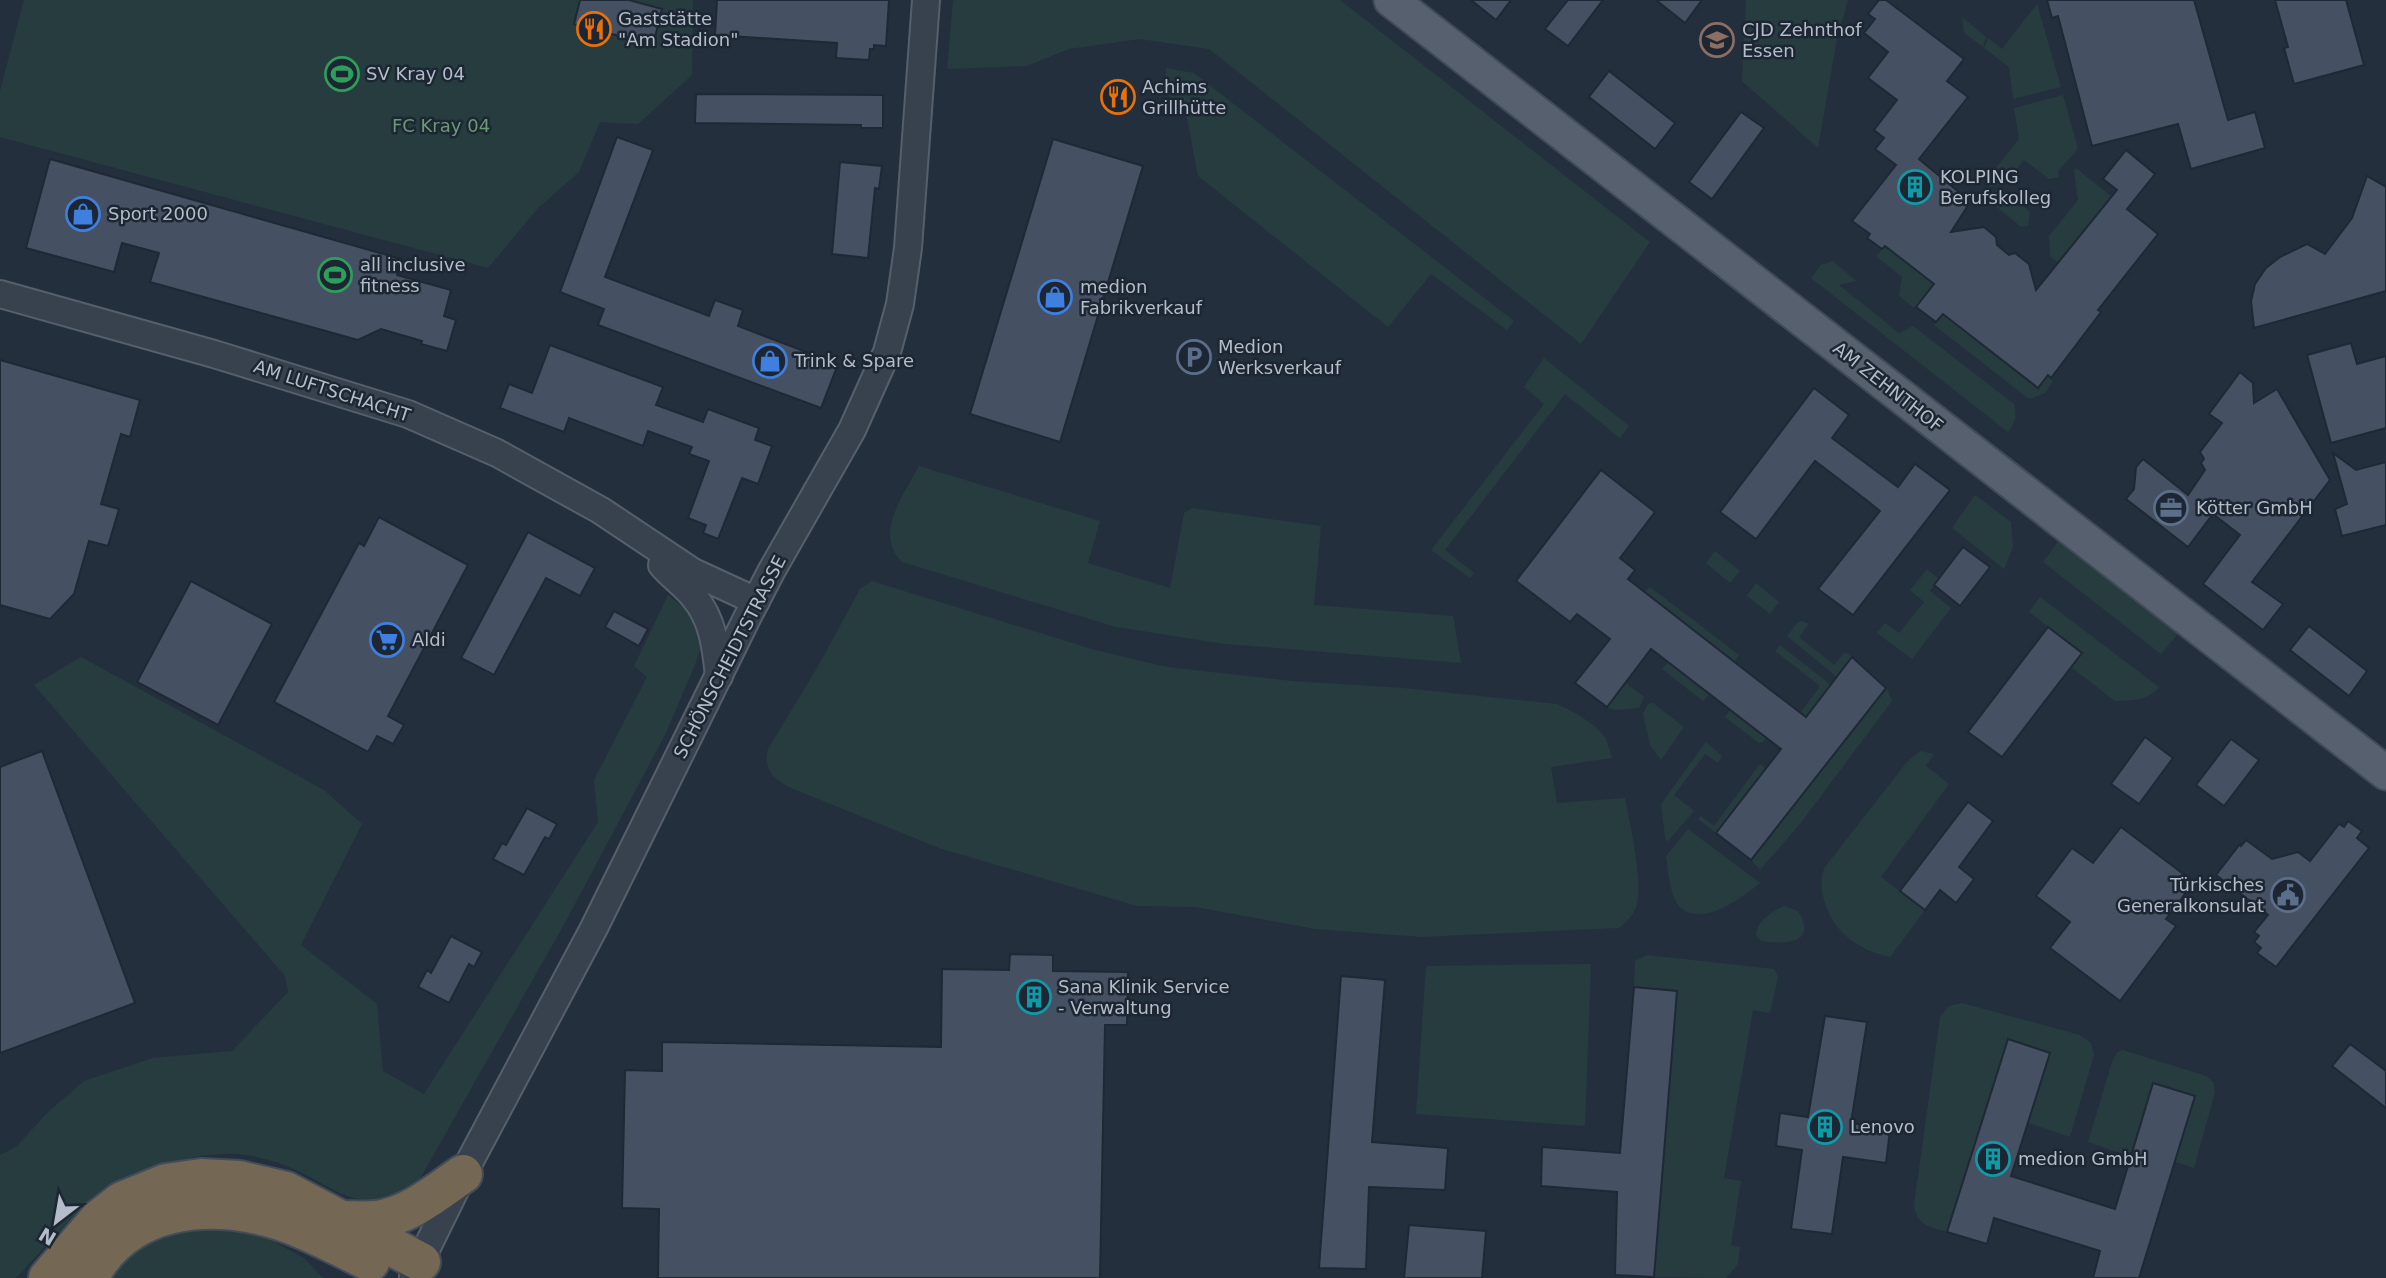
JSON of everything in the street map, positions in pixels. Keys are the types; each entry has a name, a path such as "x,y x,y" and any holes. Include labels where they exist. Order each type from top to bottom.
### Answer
{"highway":[{"path":"342,1220 375,1220 396,1215 423,1202 463,1174"},
{"path":"48,1278 87,1232 113,1208 133,1196 166,1183 213,1178 252,1182 295,1194 342,1220 412,1273"},
{"path":"89,1278 106,1252 132,1231 152,1219 186,1210 224,1210 252,1214 305,1231 412,1273"},
{"path":"305,1231 343,1264 352,1278"}],"main road":[{"name":"AM ZEHNTHOF","path":"1391,0 2386,772"}],"street":[{"name":"SCHÖNSCHEIDTSTRASSE","path":"412,1273 594,928 756,601 852,430 887,352 900,304 908,248 926,0"},
{"name":"AM LUFTSCHACHT","path":"0,294 214,354 408,414 496,453 600,510 675,562 710,582 756,601"},
{"name":"AM LUFTSCHACHT","path":"642,539 671,577 694,596 706,614 715,638 719,677"}],"green space":[{"name":"FC Kray 04","path":"24,0 693,0 692,75 638,124 600,122 579,172 538,208 488,268 0,137 0,91"},
{"path":"953,0 1340,0 1650,242 1581,344 1209,49 1140,39 1069,49 1027,66 947,69"},
{"path":"1746,0 1848,0 1837,39 1818,148 1742,81"},
{"path":"2037,4 2061,87 2013,99 2009,67 1984,48 1988,38 2002,49"},
{"path":"1962,17 1986,37 1983,47 1964,33"},
{"path":"1166,68 1194,73 1514,321 1507,330 1431,274 1388,327 1198,176 1185,108 1165,93"},
{"path":"2063,95 2078,149 2058,171 2059,177 2049,179 2024,160 2004,185 1989,187 1987,179 2019,139 2014,108"},
{"path":"2076,168 2112,197 2058,263 2050,256 2049,236 2078,200 2074,171"},
{"path":"2003,190 2030,212 2028,226 2021,227 1991,202 1991,192"},
{"path":"1885,246 1934,284 1916,307 1899,296 1902,277 1876,256"},
{"path":"1833,261 1856,281 1839,285 1899,333 1913,326 2014,404 2015,419 2008,432 1811,278 1821,265"},
{"path":"1943,314 2037,388 2048,375 2053,381 2045,393 2029,399 1934,325"},
{"path":"1544,358 1629,426 1620,438 1565,394 1445,550 1474,573 1470,578 1431,550 1544,404 1524,387"},
{"path":"919,466 1100,521 1088,563 1170,588 1184,513 1192,508 1321,526 1314,605 1453,616 1461,663 1225,644 1116,627 902,562 890,539 891,527 899,501"},
{"path":"1975,495 2011,522 2013,547 2004,569 1952,528"},
{"path":"2067,530 2186,624 2161,654 2043,562"},
{"path":"1715,551 1740,571 1730,583 1706,563"},
{"path":"1927,569 1939,579 1930,591 1951,608 1912,659 1877,633 1885,623 1899,633 1924,602 1910,590"},
{"path":"872,581 1095,650 1167,667 1292,681 1403,688 1557,704 1596,727 1606,738 1612,758 1551,767 1557,803 1625,798 1637,869 1638,896 1635,910 1619,928 1422,937 1315,929 1195,907 1137,906 939,848 791,788 779,781 768,768 768,749 817,668 860,589"},
{"path":"1756,583 1779,602 1770,614 1747,596"},
{"path":"1650,587 1739,655 1734,662 1645,592"},
{"path":"668,595 697,618 704,638 665,735 566,921 421,1177 411,1189 396,1200 369,1201 345,1195 301,1172 253,1156 224,1154 179,1160 137,1174 102,1193 72,1219 16,1278 0,1278 0,1155 16,1147 48,1112 84,1081 153,1058 232,1051 288,992 285,976 34,685 81,657 324,790 362,824 301,945 377,1004 383,1071 424,1094 598,822 594,780 647,677 634,666"},
{"path":"2040,597 2159,687 2145,697 2115,701 2071,667 2082,653 2029,612"},
{"path":"1798,622 1809,624 1799,637 1834,665 1845,652 1852,657 1837,677 1787,636"},
{"path":"1780,645 1831,685 1806,717 1801,712 1820,686 1775,651"},
{"path":"1668,662 1709,694 1703,701 1662,669"},
{"path":"1626,683 1644,697 1639,708 1616,710 1607,707"},
{"path":"1887,688 1892,701 1800,824 1760,870 1751,860"},
{"path":"1653,703 1684,727 1661,760 1650,745 1643,714 1648,704"},
{"path":"1730,710 1766,738 1763,742 1759,743 1725,717"},
{"path":"1706,742 1722,756 1718,763 1705,754 1674,795 1694,811 1667,842 1661,804"},
{"path":"1920,751 1934,754 1926,766 1949,784 1881,877 1925,910 1890,957 1867,950 1840,930 1828,911 1823,896 1822,879 1825,867 1907,762"},
{"path":"1760,764 1766,769 1716,833 1698,819 1701,816 1714,826"},
{"path":"1688,829 1760,883 1740,898 1715,911 1690,913 1680,907 1673,895 1666,856"},
{"path":"1784,906 1798,911 1804,930 1801,936 1788,942 1761,941 1756,935 1759,925 1770,914"},
{"path":"1647,955 1774,969 1778,977 1770,1013 1753,1010 1724,1178 1741,1181 1731,1245 1740,1247 1738,1264 1726,1278 1654,1277 1677,991 1634,987 1635,961"},
{"path":"1591,964 1585,1126 1416,1114 1426,966"},
{"path":"1962,1003 2080,1035 2091,1043 2094,1055 2070,1137 2028,1123 2050,1053 2008,1039 1947,1232 1921,1221 1914,1205 1940,1017 1949,1006"},
{"path":"2123,1050 2206,1076 2213,1082 2215,1092 2194,1168 2175,1162 2195,1096 2154,1084 2131,1157 2088,1142 2112,1062 2117,1052"},
{"path":"186,1223 261,1234 305,1259 323,1278 103,1278 127,1250"}],"building":[{"path":"580,0 629,0 662,9 653,45 574,24"},
{"path":"717,0 889,0 886,46 874,45 874,49 870,49 869,60 836,58 837,43 715,35"},
{"path":"1471,0 1511,0 1496,20"},
{"path":"1568,0 1603,0 1568,46 1545,29"},
{"path":"1656,0 1702,0 1685,23"},
{"name":"KOLPING Berufskolleg","path":"1879,0 1886,0 1964,59 1947,81 1968,97 1919,159 1966,198 1967,207 1951,232 1984,227 1996,237 1997,245 2009,255 2015,253 2029,264 2036,290 2117,190 2103,179 2126,150 2155,174 2127,209 2158,234 2098,310 2101,312 2051,378 2048,375 2038,388 1943,314 1936,322 1916,307 1934,284 1885,246 1882,249 1867,238 1870,234 1852,221 1896,165 1875,149 1884,138 1874,130 1897,100 1868,78 1888,52 1864,33 1875,19 1868,14"},
{"path":"2047,0 2194,0 2228,120 2255,112 2265,148 2191,169 2178,124 2092,146 2058,16 2052,18"},
{"path":"2275,0 2346,0 2364,65 2294,84 2284,48 2288,47"},
{"path":"1609,71 1675,123 1655,149 1589,97"},
{"path":"696,94 883,95 883,128 861,128 861,125 695,123"},
{"path":"1741,112 1764,128 1712,199 1689,182"},
{"path":"617,137 653,150 605,277 709,316 715,300 743,310 738,326 838,364 821,408 598,325 604,309 560,292"},
{"name":"medion Fabrikverkauf","path":"1053,139 1143,166 1060,442 970,414"},
{"path":"50,159 401,259 397,275 451,290 444,316 456,320 447,351 381,329 358,340 150,282 159,253 122,243 114,272 26,248"},
{"path":"840,162 882,166 879,189 875,188 868,258 832,254"},
{"path":"2367,176 2386,187 2386,291 2254,328 2251,301 2255,284 2266,268 2280,257 2307,244 2325,254 2352,218"},
{"path":"2351,343 2357,364 2386,356 2386,428 2331,443 2307,355"},
{"path":"550,345 663,387 656,405 703,422 708,409 759,428 755,440 772,446 758,484 742,478 718,539 703,533 706,525 688,518 709,461 689,454 692,447 648,431 643,446 569,418 564,432 500,408 509,384 532,393"},
{"path":"0,360 140,400 130,437 121,434 101,504 119,509 108,546 89,541 74,594 50,619 0,605"},
{"path":"2240,372 2253,383 2254,403 2277,389 2330,480 2252,582 2283,604 2263,630 2203,584 2240,535 2213,514 2188,547 2126,499 2134,489 2136,467 2143,459 2188,495 2205,470 2200,452 2222,423 2209,414"},
{"path":"1814,388 1849,415 1832,438 1898,487 1915,464 1950,490 1853,615 1818,589 1880,511 1865,499 1815,461 1756,539 1720,512"},
{"path":"2333,453 2356,470 2386,462 2386,525 2342,536 2335,509 2347,504"},
{"path":"1601,470 1655,512 1620,558 1635,570 1628,579 1755,678 1806,717 1852,657 1886,688 1751,860 1716,833 1781,749 1651,649 1607,707 1575,683 1610,639 1577,614 1570,622 1516,581"},
{"name":"Aldi","path":"379,517 468,565 388,716 404,725 393,744 377,736 368,752 274,702 359,543 364,546"},
{"path":"528,532 595,568 580,596 546,578 494,675 461,658"},
{"path":"1963,547 1990,567 1960,606 1934,585"},
{"path":"191,581 272,624 218,725 137,682"},
{"path":"614,611 648,629 639,646 605,627"},
{"path":"2309,626 2367,671 2349,696 2290,650"},
{"path":"2048,627 2082,653 2002,757 1968,732"},
{"path":"2145,737 2173,758 2139,804 2111,784"},
{"path":"2231,739 2259,760 2224,806 2196,785"},
{"path":"42,751 135,1003 0,1053 0,767"},
{"path":"1968,802 1993,821 1959,867 1974,879 1956,903 1940,890 1925,910 1900,891"},
{"path":"527,808 557,824 549,839 545,837 524,875 493,859 502,843 506,845"},
{"name":"Türkisches Generalkonsulat","path":"2348,821 2362,831 2357,838 2369,848 2276,967 2257,953 2261,948 2254,942 2259,936 2254,932 2268,915 2216,875 2246,840 2272,859 2298,852 2310,861 2339,824 2344,827"},
{"path":"2121,827 2194,882 2166,919 2176,926 2120,1001 2050,948 2070,922 2036,896 2072,848 2093,863"},
{"path":"451,936 482,952 474,967 469,964 449,1003 418,987 427,970 431,973"},
{"path":"1010,954 1053,955 1053,971 1128,972 1127,1025 1105,1025 1100,1278 658,1278 659,1209 622,1208 625,1070 662,1071 662,1042 941,1047 942,969 1009,970"},
{"path":"1341,976 1385,980 1372,1142 1448,1148 1445,1190 1369,1187 1366,1269 1319,1268"},
{"path":"1634,987 1677,991 1654,1277 1615,1275 1617,1192 1541,1186 1542,1147 1620,1153"},
{"name":"Lenovo","path":"1825,1016 1867,1022 1851,1123 1890,1130 1886,1163 1843,1157 1832,1234 1791,1229 1802,1150 1776,1146 1780,1113 1808,1117"},
{"name":"medion GmbH","path":"2008,1039 2050,1053 2011,1176 2115,1209 2153,1083 2195,1096 2139,1278 2093,1278 2100,1251 1994,1218 1987,1244 1947,1232"},
{"path":"2350,1044 2386,1071 2386,1108 2332,1066"},
{"path":"1409,1225 1486,1231 1482,1278 1404,1278"}],"place":[{"name":"Gaststätte \"Am Stadion\"","path":"594,29"},
{"name":"CJD Zehnthof Essen","path":"1717,40"},
{"name":"SV Kray 04","path":"342,74"},
{"name":"Achims Grillhütte","path":"1118,97"},
{"name":"KOLPING Berufskolleg","path":"1915,187"},
{"name":"Sport 2000","path":"83,214"},
{"name":"all inclusive fitness","path":"335,275"},
{"name":"medion Fabrikverkauf","path":"1055,297"},
{"name":"Medion Werksverkauf","path":"1194,357"},
{"name":"Trink & Spare","path":"770,361"},
{"name":"Kötter GmbH","path":"2171,508"},
{"name":"Aldi","path":"387,640"},
{"name":"Türkisches Generalkonsulat","path":"2288,895"},
{"name":"Sana Klinik Service - Verwaltung","path":"1034,997"},
{"name":"Lenovo","path":"1825,1127"},
{"name":"medion GmbH","path":"1993,1159"}]}
